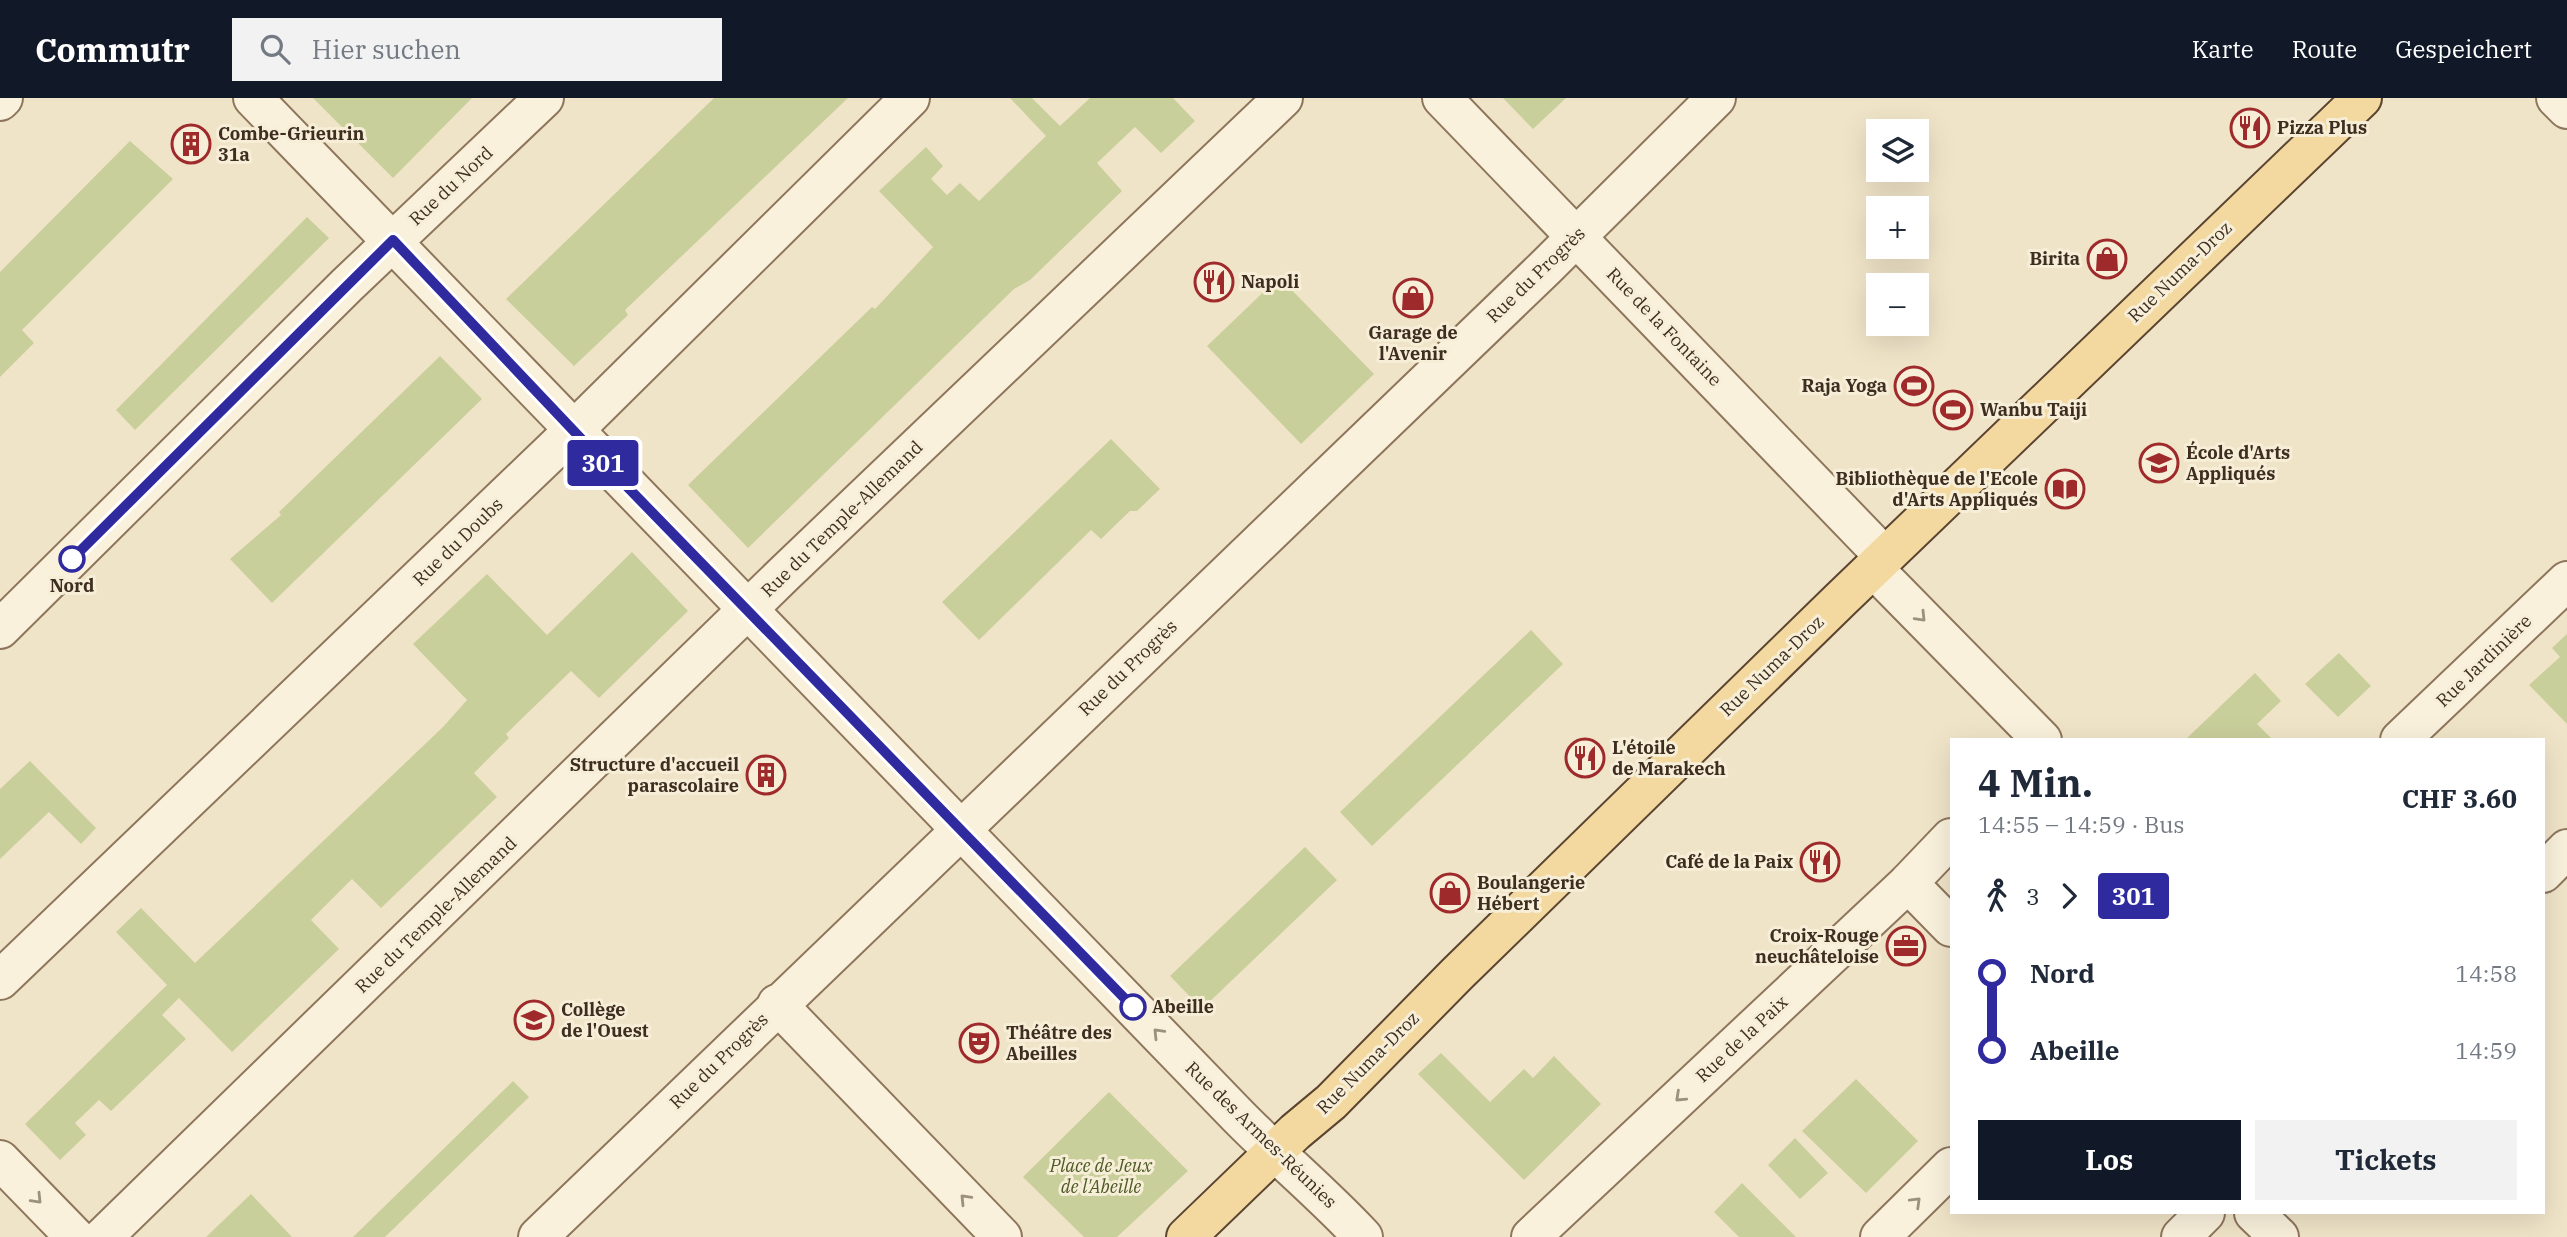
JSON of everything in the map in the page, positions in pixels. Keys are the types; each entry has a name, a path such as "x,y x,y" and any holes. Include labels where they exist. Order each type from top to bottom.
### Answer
{"main road":[{"name":"Rue Numa-Droz","path":"1186,1237 1274,1152 1331,1102 1457,974 1879,563 2362,98"}],"street":[{"name":"Rue des Armes-Réunies","path":"253,98 393,240 747,611 1274,1152 1317,1188 1363,1237"},
{"name":"Rue du Nord","path":"0,629 393,240 544,98"},
{"name":"Rue du Doubs","path":"0,980 573,431 910,98"},
{"name":"Rue du Temple-Allemand","path":"103,1237 747,611 1283,98"},
{"name":"Rue de la Fontaine","path":"1442,98 1577,237 2040,738"},
{"name":"Rue du Progrès","path":"538,1237 777,1004 1577,237 1716,98"},
{"path":"2556,98 2567,109"},
{"name":"Rue Jardinière","path":"2402,738 2567,581"},
{"name":"Rue de la Paix","path":"1531,1237 1908,883 1950,839"},
{"path":"2545,871 2567,849"},
{"path":"1908,883 1950,926"},
{"path":"777,1004 1002,1237"},
{"path":"0,1160 75,1237"},
{"path":"1880,1237 1950,1168"},
{"path":"2181,1237 2204,1214"},
{"path":"2255,1214 2279,1237"}],"green space":[{"path":"313,98 472,98 393,178"},
{"path":"714,98 848,98 625,310 628,315 574,366 506,299"},
{"path":"1010,98 1032,98 1060,126 1090,98 1173,98 1195,121 1161,153 1135,127 1097,163 1122,191 1030,280 1014,289 748,548 688,485 872,307 875,309 933,247 879,191 926,147 943,166 931,179 947,195 960,183 979,201 1046,136"},
{"path":"1503,98 1566,98 1533,129"},
{"path":"130,141 173,179 22,330 34,343 0,377 0,272"},
{"path":"307,217 329,238 135,430 116,410"},
{"path":"1279,277 1374,374 1301,444 1207,346"},
{"path":"440,356 482,399 272,603 230,559 281,515 279,512"},
{"path":"1111,439 1160,489 1137,511 1130,511 1101,539 1091,530 979,640 942,602"},
{"path":"632,552 688,611 599,698 571,671 506,734 509,738 474,773 497,797 381,908 352,879 311,920 339,949 232,1052 179,998 162,1015 186,1039 111,1111 99,1100 75,1123 86,1135 60,1160 25,1124 167,985 116,932 141,908 195,963 443,727 467,700 413,644 487,574 547,635"},
{"path":"1531,630 1563,664 1372,846 1340,812"},
{"path":"2567,634 2567,724 2529,685 2560,657 2552,648"},
{"path":"2339,653 2371,686 2338,717 2305,684"},
{"path":"2255,673 2281,701 2257,724 2271,738 2187,738"},
{"path":"30,761 96,828 81,844 49,812 0,859 0,789"},
{"path":"1305,847 1337,880 1202,1009 1170,976"},
{"path":"1441,1053 1490,1102 1524,1069 1533,1078 1554,1056 1601,1104 1524,1180 1418,1074"},
{"path":"1856,1079 1918,1141 1866,1193 1802,1131"},
{"path":"513,1081 529,1097 385,1237 353,1237"},
{"name":"Place de Jeux de l'Abeille","path":"1109,1092 1188,1171 1117,1237 1084,1237 1023,1177"},
{"path":"1795,1138 1828,1173 1800,1199 1768,1165"},
{"path":"1742,1183 1796,1237 1739,1237 1714,1212"},
{"path":"251,1194 292,1237 206,1237"}],"bus line":[{"name":"301","path":"72,559 393,240 606,465 1133,1007"}],"place":[{"name":"Pizza Plus","path":"2250,128"},
{"name":"Combe-Grieurin 31a","path":"191,144"},
{"name":"Birita","path":"2107,259"},
{"name":"Napoli","path":"1214,282"},
{"name":"Garage de l'Avenir","path":"1413,298"},
{"name":"Raja Yoga","path":"1914,386"},
{"name":"Wanbu Taiji","path":"1953,410"},
{"name":"École d'Arts Appliqués","path":"2159,463"},
{"name":"Bibliothèque de l'Ecole d'Arts Appliqués","path":"2065,489"},
{"name":"Nord","path":"72,559"},
{"name":"L'étoile de Marakech","path":"1585,758"},
{"name":"Structure d'accueil parascolaire","path":"766,775"},
{"name":"Café de la Paix","path":"1820,862"},
{"name":"Boulangerie Hébert","path":"1450,893"},
{"name":"Croix-Rouge neuchâteloise","path":"1906,946"},
{"name":"Abeille","path":"1133,1007"},
{"name":"Collège de l'Ouest","path":"534,1020"},
{"name":"Théâtre des Abeilles","path":"979,1043"}]}
